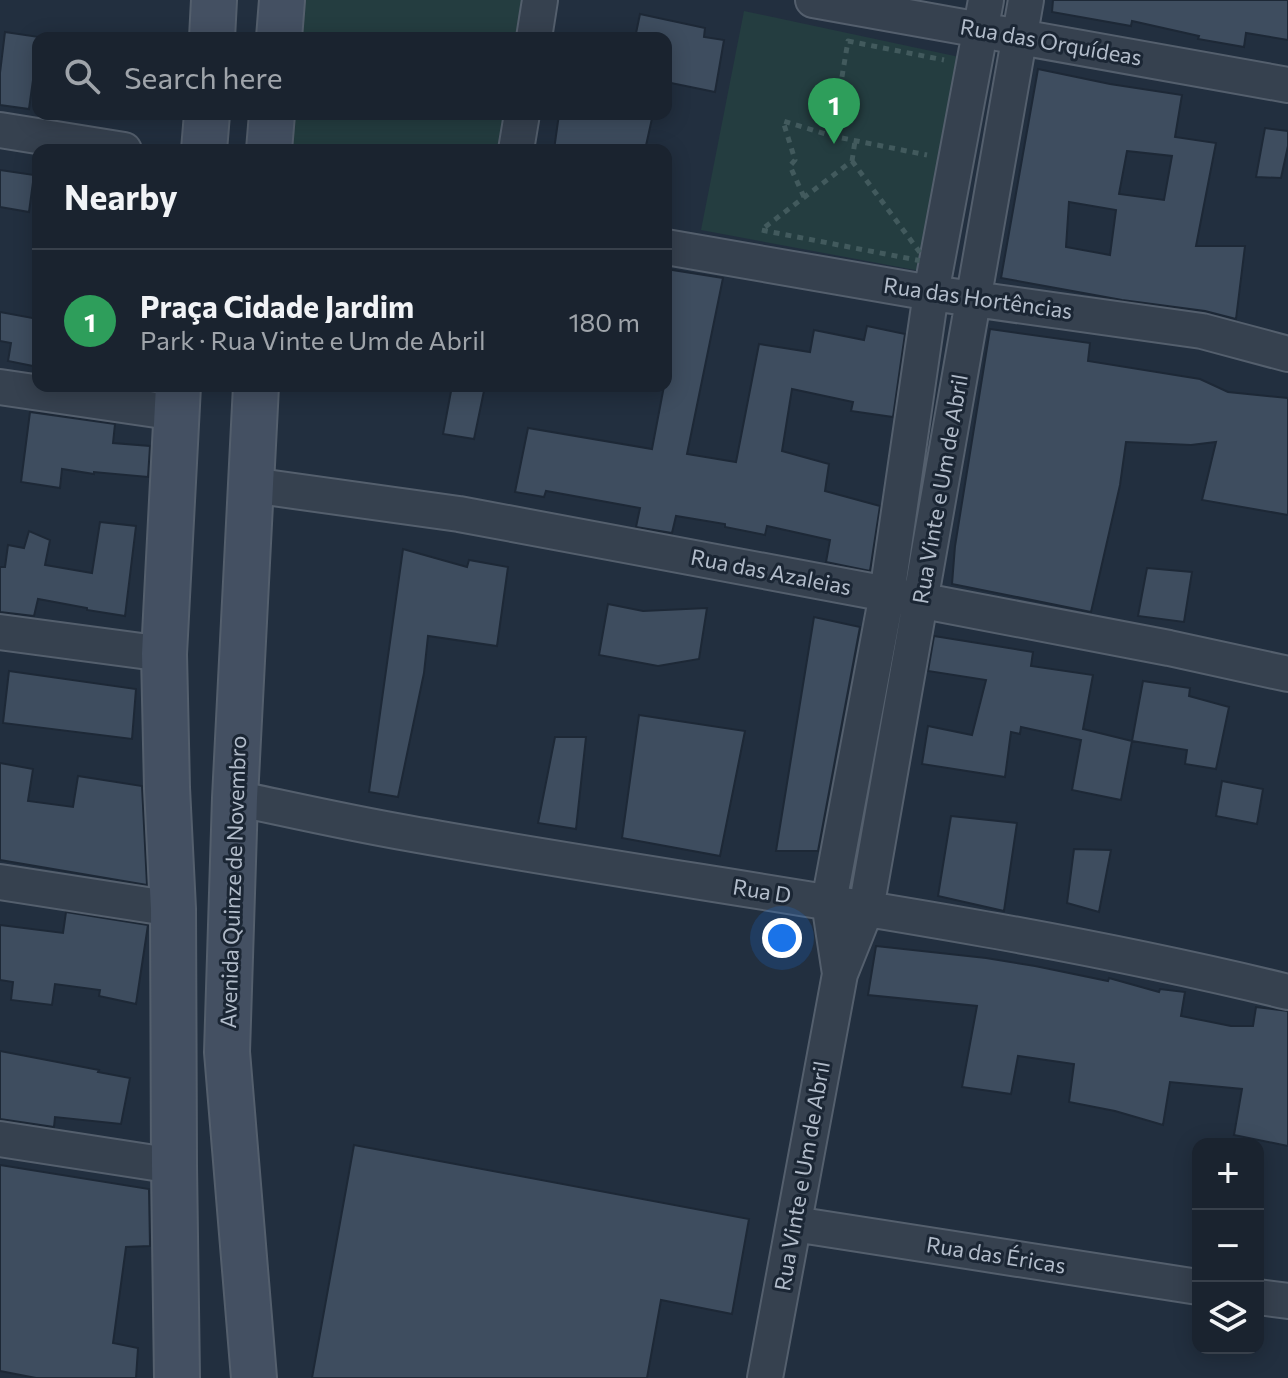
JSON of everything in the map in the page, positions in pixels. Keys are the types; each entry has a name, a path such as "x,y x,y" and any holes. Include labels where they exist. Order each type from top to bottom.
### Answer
{"main road":[{"path":"212,32 214,0"},
{"path":"279,32 282,0"},
{"path":"204,144 206,120"},
{"path":"270,144 272,120"},
{"name":"Avenida Quinze de Novembro","path":"254,1378 227,1052 235,798 256,392"},
{"path":"177,1378 173,909 164,654 178,400"},
{"path":"174,1152 233,1129"}],"street":[{"path":"535,32 540,0"},
{"name":"Rua das Orquídeas","path":"813,0 984,15 1020,37 1288,85"},
{"name":"Rua Vinte e Um de Abril","path":"840,974 829,902 974,298 1026,0"},
{"name":"Rua Vinte e Um de Abril","path":"765,1378 840,974 866,909 904,597 931,293 984,15"},
{"path":"517,144 521,120"},
{"path":"0,130 87,144"},
{"name":"Rua das Hortências","path":"672,248 931,293 1202,331 1288,354"},
{"path":"0,387 32,389"},
{"path":"68,392 178,400"},
{"name":"Rua das Azaleias","path":"251,485 459,514 1169,648 1288,674"},
{"path":"0,632 164,654"},
{"name":"Rua D","path":"235,798 406,833 1105,950 1288,992"},
{"path":"0,882 173,909"},
{"path":"0,1139 174,1152"},
{"name":"Rua das Éricas","path":"794,1224 1192,1286"},
{"path":"1264,1298 1288,1301"}],"path":[{"path":"832,136 848,41 957,63"},
{"path":"804,197 790,166 795,160 783,121 832,136 928,155"},
{"path":"852,161 927,262 761,230 852,161 855,141"}],"green space":[{"path":"299,0 526,0 520,32 296,32"},
{"path":"744,11 964,58 931,273 701,230"},
{"path":"288,120 504,120 499,144 286,144"}],"building":[{"path":"1053,0 1288,0 1288,40 1246,33 1244,47 1198,39 1199,36 1132,21 1131,26 1052,12"},
{"path":"640,14 705,28 704,37 724,40 715,92 672,83 672,32 636,32"},
{"path":"5,32 32,36 29,109 0,105"},
{"path":"1038,69 1182,95 1175,137 1216,143 1196,246 1245,246 1236,319 1205,311 1001,278","holes":["1127,151 1172,156 1164,200 1119,194","1069,202 1116,210 1110,255 1066,247"]},
{"path":"558,120 652,120 646,144 555,144"},
{"path":"1265,128 1288,131 1281,178 1256,177"},
{"path":"0,170 32,175 29,212 0,207"},
{"path":"672,270 723,278 687,454 736,462 759,344 810,352 814,330 864,340 867,326 905,334 893,417 851,411 853,402 792,389 782,451 829,464 825,491 880,506 870,571 826,562 830,540 767,526 765,535 725,527 725,524 676,516 672,533 636,527 640,508 546,491 544,497 515,492 528,428 652,449 663,392 672,392"},
{"path":"0,312 32,318 32,366 8,361 11,343 0,341"},
{"path":"990,329 1090,343 1088,361 1200,379 1228,392 1288,398 1288,515 1202,500 1216,442 1191,445 1126,442 1120,485 1091,612 952,584 955,546"},
{"path":"451,392 484,392 474,439 443,434"},
{"path":"30,412 115,424 113,443 150,446 148,477 62,469 60,488 21,482"},
{"path":"100,522 136,526 125,616 38,599 34,616 0,612 0,567 5,567 8,545 24,548 29,531 50,540 45,565 92,573"},
{"path":"403,549 467,567 469,560 508,567 497,646 428,636 424,673 398,797 369,792"},
{"path":"1147,568 1192,572 1184,622 1138,616"},
{"path":"608,604 643,611 707,608 699,659 658,666 599,655"},
{"path":"814,617 860,627 818,851 776,851"},
{"path":"934,636 1033,652 1031,666 1093,675 1083,729 1132,741 1121,800 1072,790 1081,740 1021,727 1020,734 1011,732 1005,777 922,764 928,726 972,735 986,680 928,671"},
{"path":"9,671 136,689 132,739 3,723"},
{"path":"1143,681 1190,688 1189,696 1229,707 1216,769 1185,764 1187,750 1132,741"},
{"path":"639,715 745,731 720,856 622,838"},
{"path":"555,737 586,737 576,829 538,823"},
{"path":"0,763 33,769 28,801 73,807 78,776 142,786 147,885 0,860"},
{"path":"1222,781 1263,789 1257,824 1216,816"},
{"path":"951,816 1017,823 1004,911 938,896"},
{"path":"1074,849 1111,850 1099,912 1067,903"},
{"path":"66,912 148,925 136,1004 99,996 100,990 55,984 52,1005 11,1000 13,982 0,980 0,925 63,933"},
{"path":"876,946 986,958 1108,981 1109,978 1159,992 1160,989 1185,992 1181,1016 1231,1026 1253,1026 1256,1007 1288,1011 1288,1146 1264,1141 1264,1138 1234,1135 1242,1089 1170,1082 1163,1125 1069,1102 1074,1064 1018,1056 1011,1094 962,1087 977,1006 868,995"},
{"path":"0,1051 130,1078 121,1124 55,1117 54,1127 0,1119"},
{"path":"354,1145 749,1219 732,1314 661,1300 647,1378 312,1378"},
{"path":"0,1165 149,1189 150,1246 126,1247 113,1343 138,1348 136,1378 36,1378 0,1371"}],"place":[{"name":"Praça Cidade Jardim","path":"834,144"}]}
